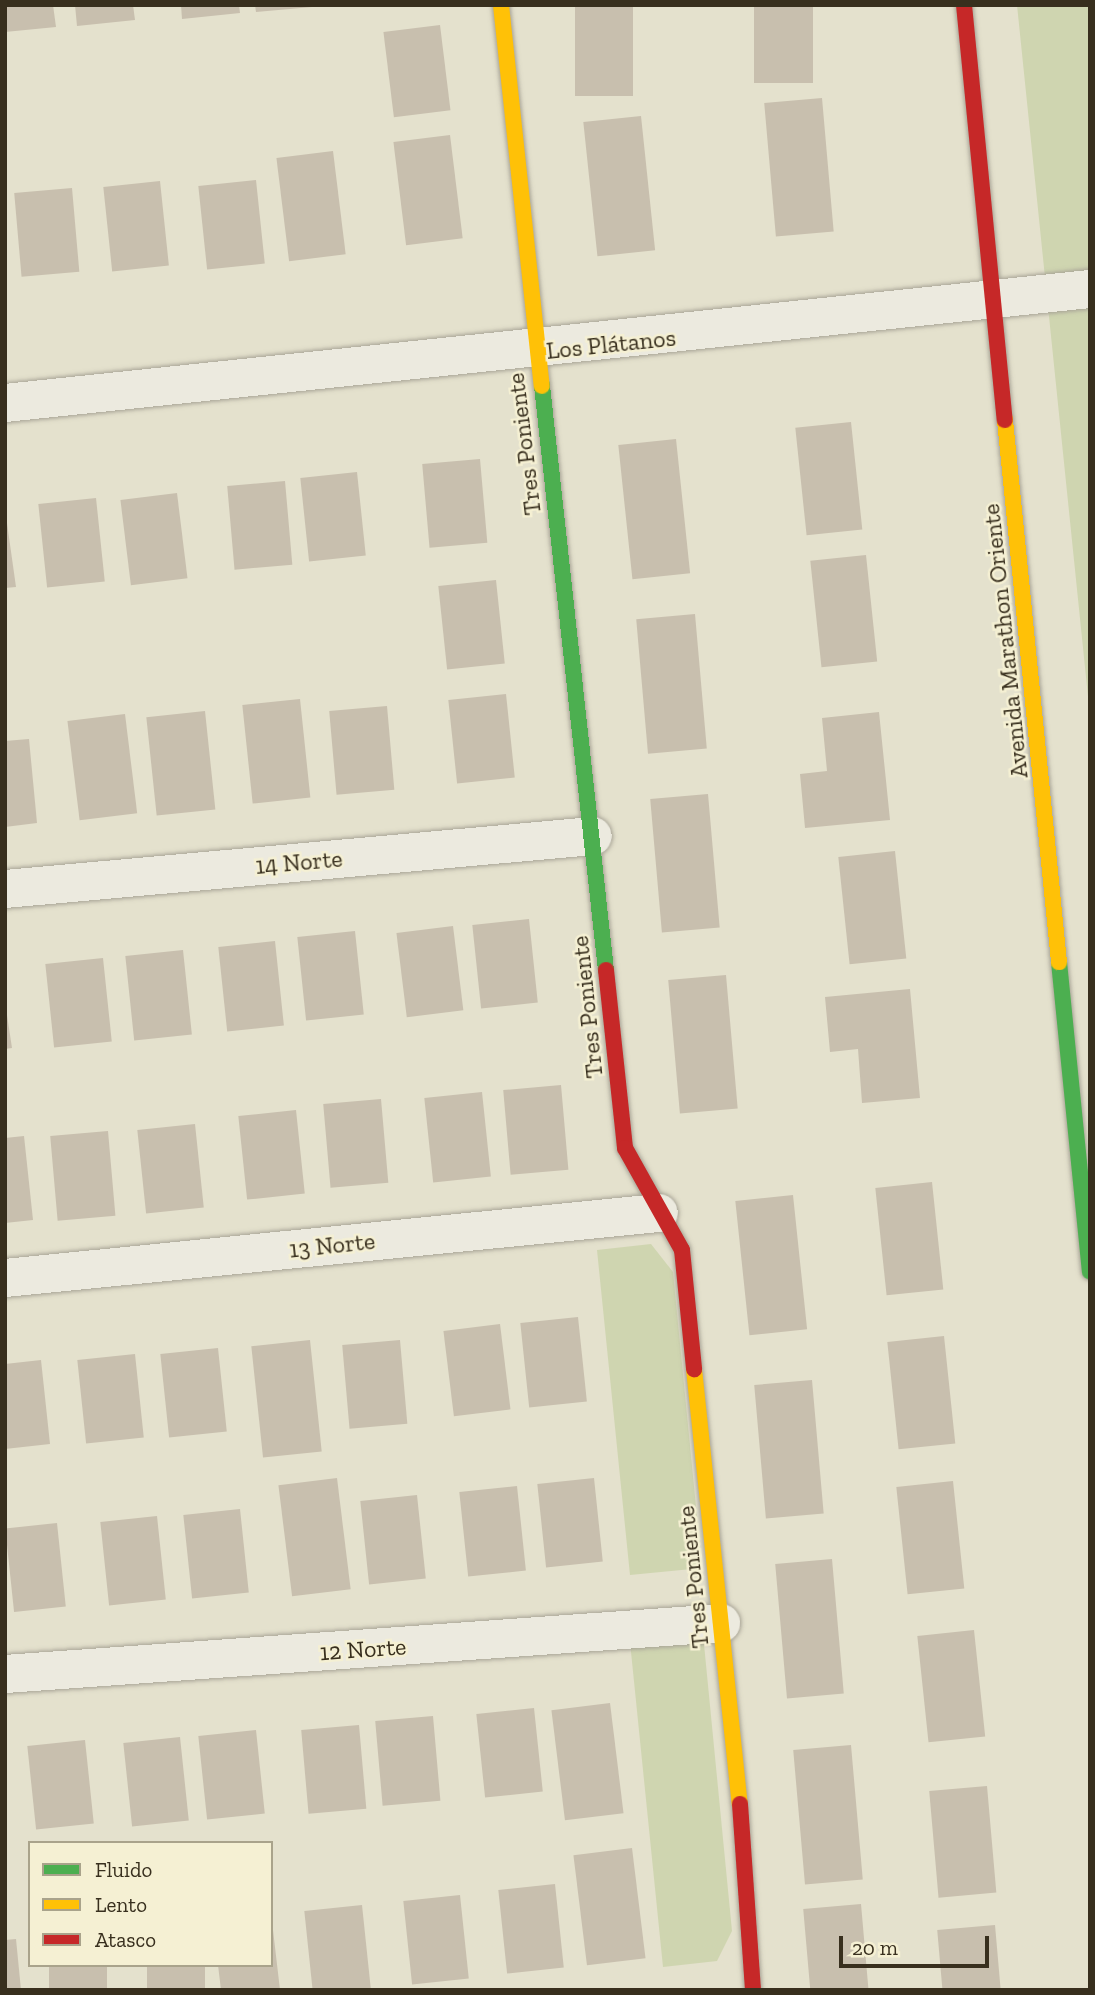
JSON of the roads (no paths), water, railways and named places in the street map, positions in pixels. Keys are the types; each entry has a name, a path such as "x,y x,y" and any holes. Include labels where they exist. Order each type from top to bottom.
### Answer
{"street":[{"name":"Tres Poniente","path":"501,5 625,1148 682,1250 755,1952 753,1990"},
{"name":"Avenida Marathon Oriente","path":"964,5 1090,1271"},
{"name":"Los Plátanos","path":"5,403 537,352 1090,289"},
{"name":"14 Norte","path":"5,889 593,835"},
{"name":"13 Norte","path":"5,1278 659,1213"},
{"name":"12 Norte","path":"5,1674 721,1623"}]}
